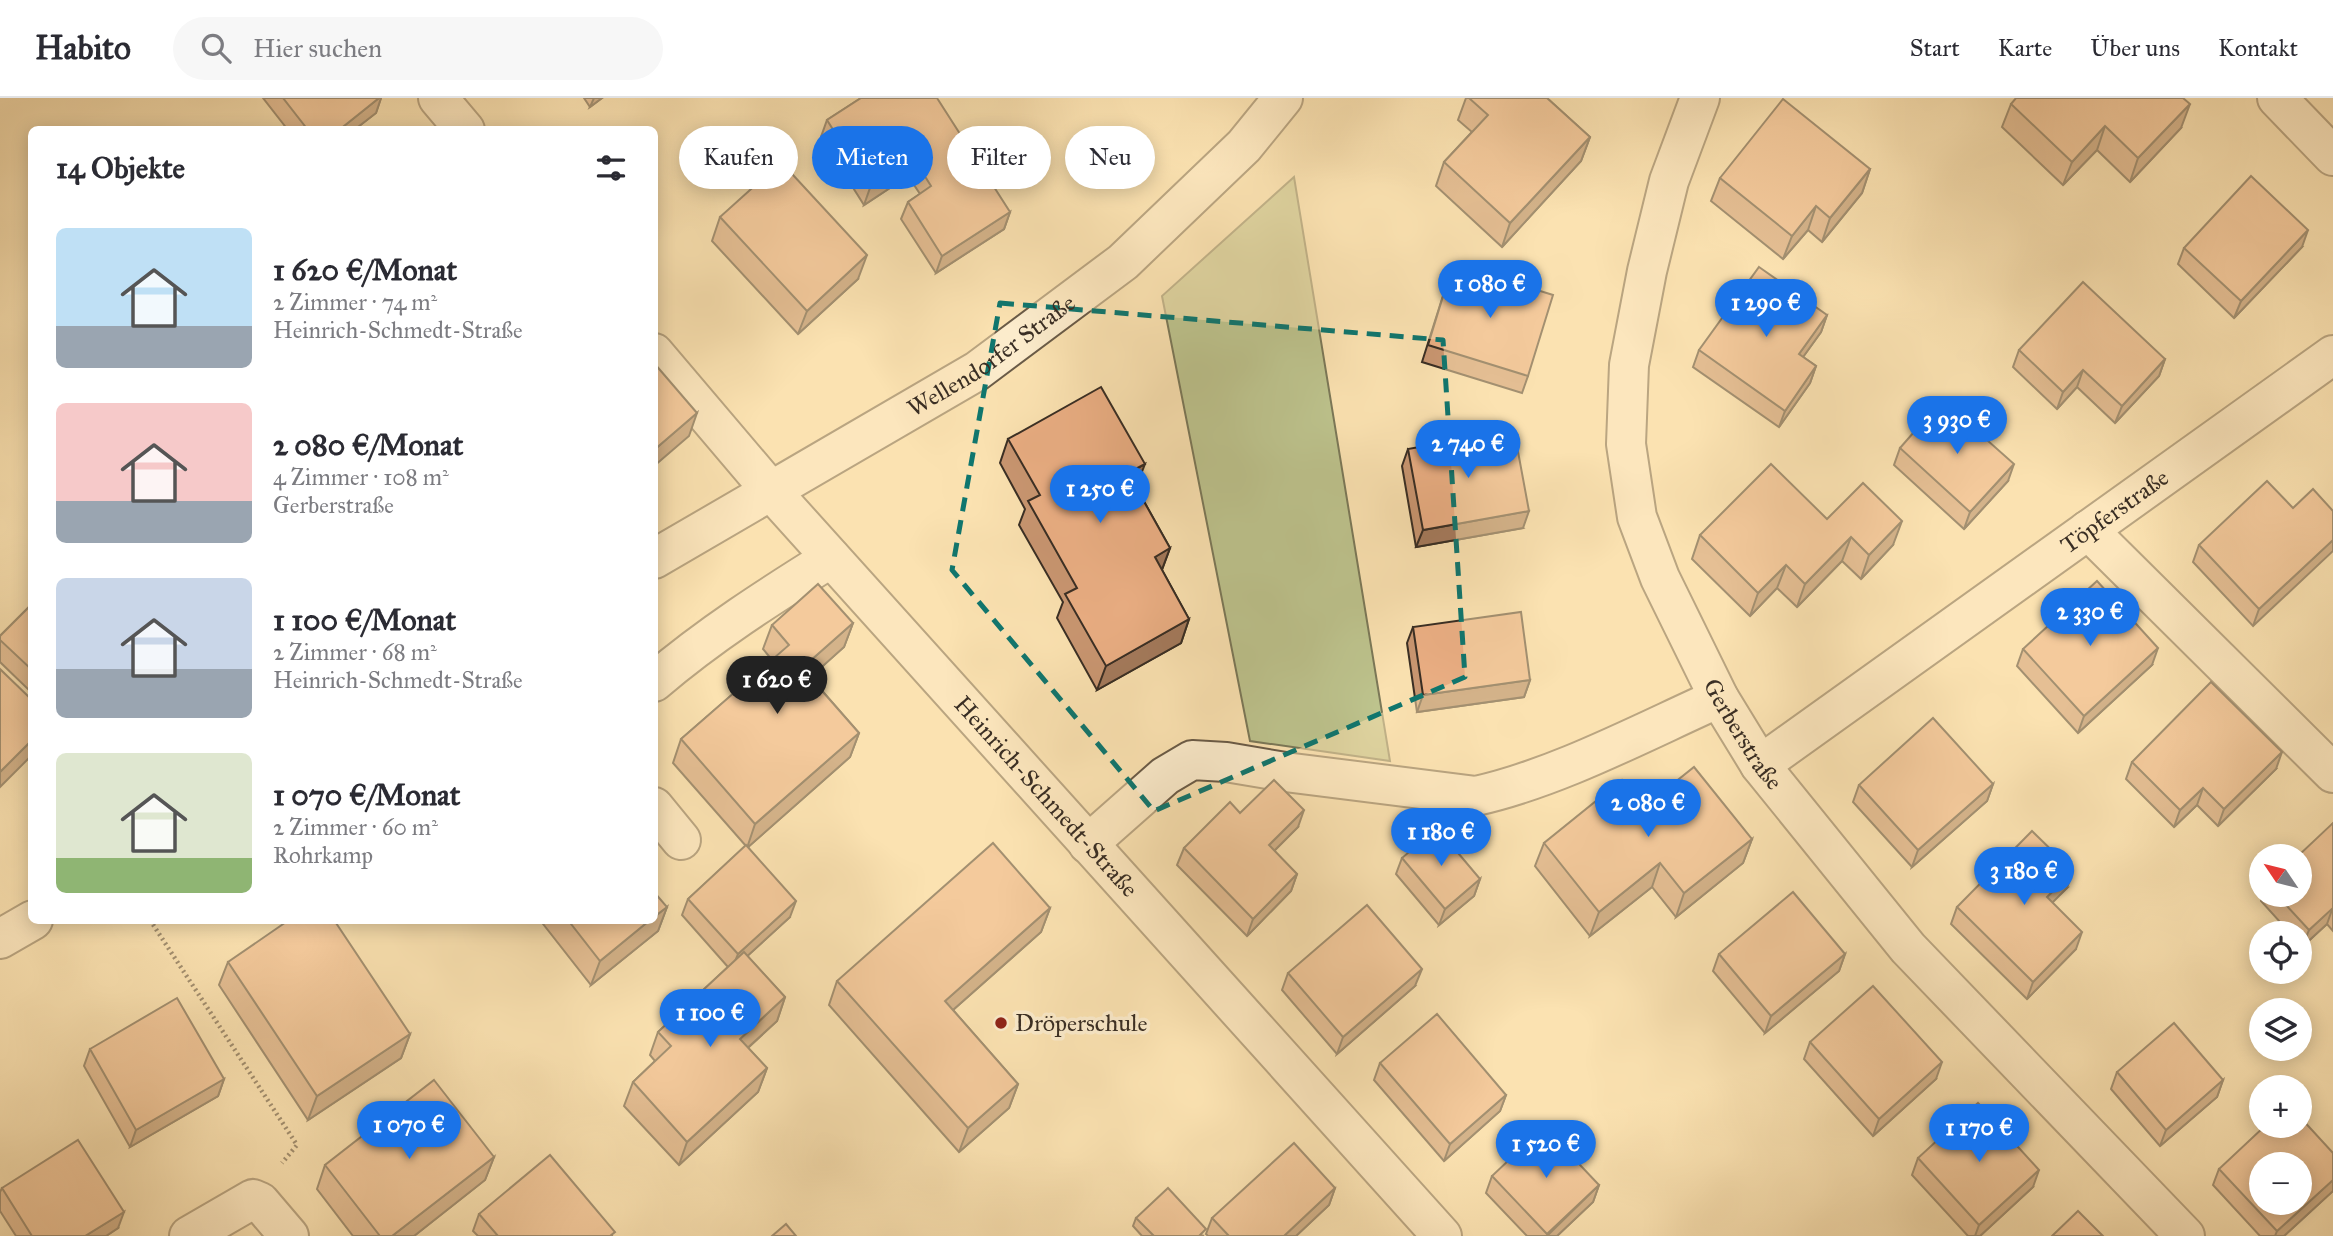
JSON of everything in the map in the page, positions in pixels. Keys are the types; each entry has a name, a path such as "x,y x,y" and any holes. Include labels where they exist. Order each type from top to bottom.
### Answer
{"street":[{"path":"439,98 462,126"},
{"name":"Wellendorfer Straße","path":"658,557 977,372 1123,262 1244,146 1283,98"},
{"name":"Gerberstraße","path":"1700,98 1669,181 1647,271 1629,365 1626,444 1637,517 1660,578 1719,698 1760,765 1908,948 2185,1236"},
{"path":"2277,98 2333,156"},
{"name":"Töpferstraße","path":"1760,765 2333,355"},
{"name":"Heinrich-Schmedt-Straße","path":"658,358 772,492 1442,1236"},
{"path":"2088,530 2333,773"},
{"path":"658,679 696,648 776,592 831,558"},
{"path":"1088,844 1165,776 1192,760 1226,762 1476,796 1500,790 1586,758 1719,698"},
{"path":"658,812 681,840"},
{"path":"0,939 28,923"},
{"path":"190,1236 253,1199 260,1202 289,1236"}],"path":[{"path":"153,924 297,1145 253,1199"}],"highlighted area":[{"path":"1000,303 1443,340 1465,677 1154,811 952,570"}],"green space":[{"path":"1294,177 1390,761 1250,741 1162,296"}],"building":[{"path":"283,98 379,98 344,126 305,126"},
{"path":"861,98 937,98 955,126 947,126 947,189 995,189 1010,212 942,256 908,202 927,189 933,189 933,126 831,126 827,120"},
{"path":"1469,98 1547,98 1590,137 1510,223 1444,162 1488,115"},
{"path":"2016,98 2183,98 2190,104 2138,158 2105,126 2072,162 2011,104"},
{"path":"1783,99 1870,169 1830,218 1816,206 1792,236 1720,178"},
{"path":"2251,176 2308,230 2241,301 2184,248"},
{"path":"798,180 867,255 807,311 720,217 751,189 798,189"},
{"path":"1453,264 1553,295 1528,376 1428,345"},
{"path":"1759,267 1827,315 1799,354 1816,366 1785,411 1699,350"},
{"path":"2083,282 2165,359 2122,406 2083,370 2063,392 2019,350"},
{"path":"658,368 697,413 658,447"},
{"path":"1101,387 1145,464 1128,473 1170,548 1155,557 1189,619 1106,666 1065,594 1077,588 1028,501 1040,495 1008,439"},
{"path":"1942,400 2014,464 1970,512 1900,448"},
{"path":"1514,430 1529,511 1423,530 1408,449"},
{"path":"1771,464 1827,519 1863,483 1902,521 1869,555 1851,537 1805,584 1786,565 1758,593 1700,535"},
{"path":"2267,481 2293,508 2313,489 2333,511 2333,540 2259,609 2199,545"},
{"path":"2097,581 2158,648 2084,716 2023,649"},
{"path":"818,584 853,623 802,668 859,733 755,824 681,739 789,645 772,625"},
{"path":"28,608 28,666 0,640 0,636"},
{"path":"1521,612 1530,680 1423,695 1413,627"},
{"path":"0,669 28,696 28,744 0,772"},
{"path":"2211,682 2282,752 2224,809 2203,788 2180,810 2132,762"},
{"path":"1933,718 1993,784 1918,850 1859,785"},
{"path":"1694,767 1752,839 1684,893 1660,863 1599,912 1544,843 1622,780 1644,807"},
{"path":"1274,780 1304,810 1269,845 1297,874 1253,919 1184,848 1230,802 1240,813"},
{"path":"2333,823 2333,908 2312,927 2312,921 2301,921 2288,907 2312,907 2311,844"},
{"path":"1437,828 1480,879 1445,909 1402,858"},
{"path":"2032,831 2073,871 2047,897 2082,932 2033,982 1957,907"},
{"path":"993,843 1050,908 945,1001 1018,1084 968,1128 837,981"},
{"path":"746,845 796,901 738,954 688,899"},
{"path":"1793,892 1845,954 1771,1016 1719,954"},
{"path":"658,897 667,907 658,914"},
{"path":"1367,905 1422,969 1343,1037 1288,973"},
{"path":"283,924 337,924 410,1034 317,1096 228,962"},
{"path":"571,924 645,924 600,961"},
{"path":"744,952 785,997 740,1039 767,1068 687,1142 633,1082 671,1046 658,1032"},
{"path":"1873,986 1942,1062 1879,1119 1810,1042"},
{"path":"177,998 224,1079 136,1130 90,1049"},
{"path":"1437,1014 1506,1095 1450,1144 1380,1063"},
{"path":"2174,1023 2223,1080 2166,1130 2117,1072"},
{"path":"434,1080 494,1157 392,1236 380,1236 325,1165"},
{"path":"1978,1103 2039,1170 1979,1225 1918,1158"},
{"path":"1544,1127 1599,1185 1547,1234 1492,1176"},
{"path":"2312,1130 2333,1153 2333,1180 2312,1199 2312,1152 2249,1152 2249,1201 2219,1169 2252,1138 2312,1138"},
{"path":"78,1140 124,1212 85,1236 32,1236 2,1188"},
{"path":"1294,1143 1335,1188 1284,1236 1229,1236 1212,1218"},
{"path":"550,1155 615,1232 610,1236 498,1236 479,1214"},
{"path":"1168,1188 1206,1229 1199,1236 1154,1236 1136,1218"},
{"path":"2078,1211 2103,1236 2052,1236"},
{"path":"2262,1215 2295,1215 2277,1231"},
{"path":"786,1224 796,1236 772,1236"}],"place":[{"name":"Dröperschule","path":"1001,1023"}]}
